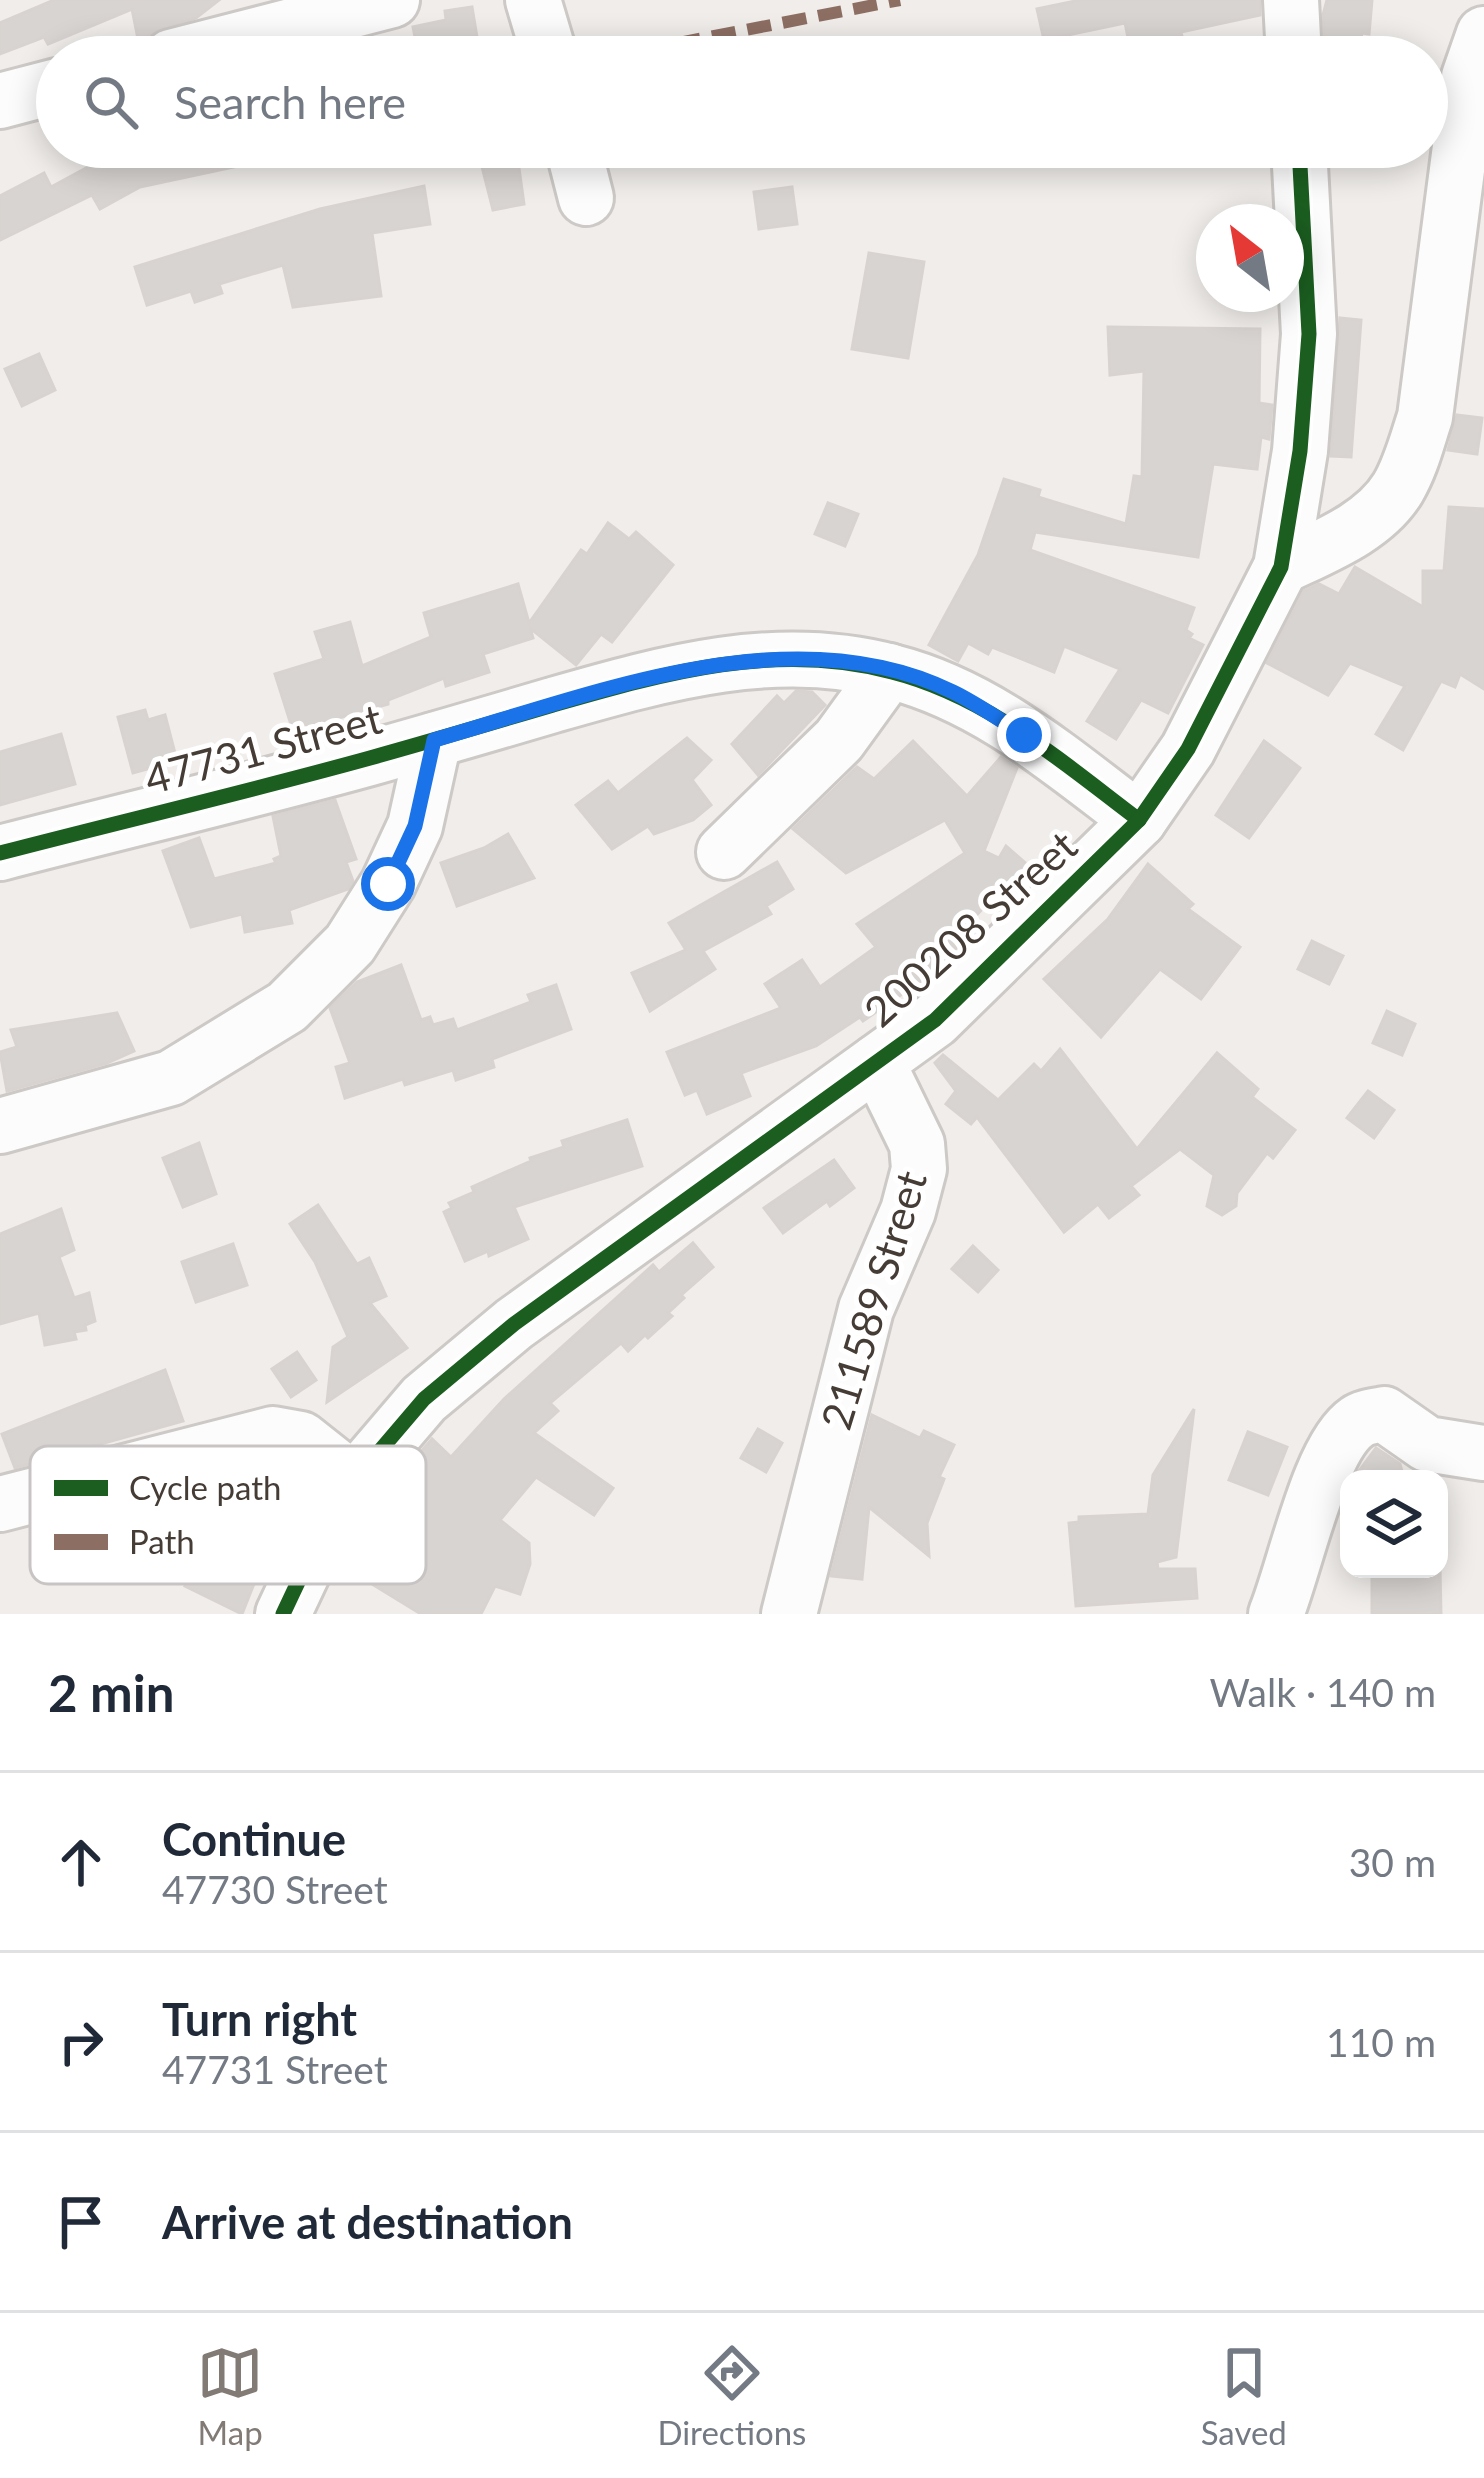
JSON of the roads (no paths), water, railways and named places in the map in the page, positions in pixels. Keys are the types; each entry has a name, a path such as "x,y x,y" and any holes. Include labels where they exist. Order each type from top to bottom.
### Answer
{"street":[{"path":"252,36 392,0"},
{"path":"533,0 544,36"},
{"path":"1291,0 1293,36"},
{"path":"1281,567 1352,531 1395,494 1410,463 1425,417 1469,77 1484,34"},
{"path":"0,101 36,92"},
{"name":"200208 Street","path":"384,1446 424,1400 514,1324 935,1020 1139,820 1188,749 1281,567 1300,452 1309,334 1300,168"},
{"name":"47731 Street","path":"0,853 434,740 657,675 730,662 800,657 889,671 951,691 1024,735 1139,820"},
{"path":"724,852 839,740 889,671"},
{"path":"0,1126 171,1078 287,1007 350,944 388,884 415,826 434,740"},
{"name":"211589 Street","path":"789,1614 866,1309 908,1210 919,1169 917,1144 877,1062"},
{"path":"1276,1614 1284,1535 1320,1480 1337,1442 1359,1419 1384,1414 1427,1444 1484,1453"},
{"path":"229,1446 273,1435 301,1439 310,1446"},
{"path":"0,1504 30,1496"},
{"name":"200208 Street","path":"284,1614 298,1584"}]}
